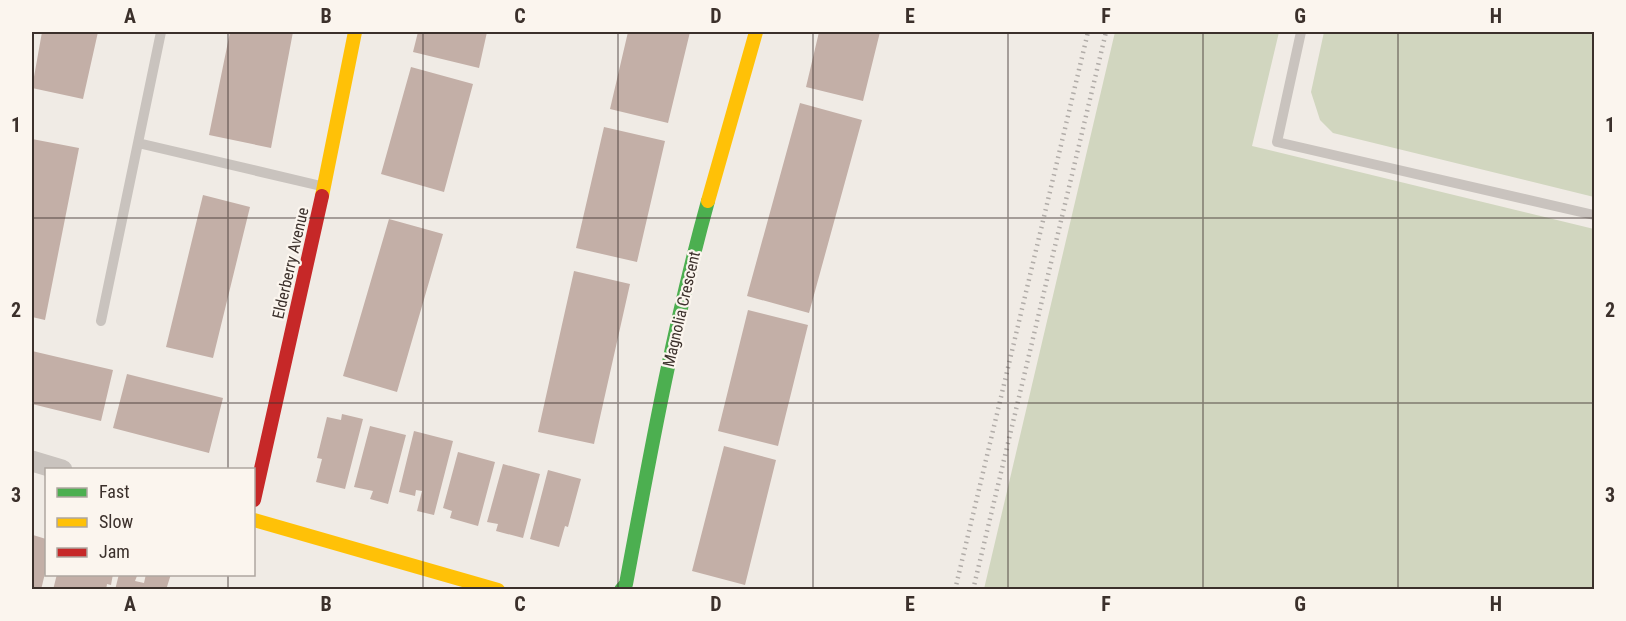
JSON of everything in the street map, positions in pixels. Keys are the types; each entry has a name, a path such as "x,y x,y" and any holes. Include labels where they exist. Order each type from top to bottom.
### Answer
{"street":[{"name":"Elderberry Avenue","path":"255,496 324,187 355,32"},
{"name":"Magnolia Crescent","path":"621,590 626,584 662,391 692,259 756,32"},
{"path":"32,461 55,468"},
{"path":"255,520 498,590"}],"lane":[{"path":"101,321 161,32"},
{"path":"1301,32 1277,142 1594,215"},
{"path":"138,143 324,187"}],"green space":[{"path":"1115,32 1279,32 1252,146 1594,229 1594,589 984,589"},
{"path":"1324,32 1594,32 1594,197 1333,133 1320,120 1311,92"}],"building":[{"path":"42,32 98,32 83,99 32,88"},
{"path":"230,32 293,32 271,148 209,135"},
{"path":"418,32 487,32 479,68 413,52"},
{"path":"628,32 690,32 668,123 610,109"},
{"path":"819,32 880,32 863,101 806,87"},
{"path":"411,67 473,84 444,192 381,174"},
{"path":"800,103 862,120 809,313 747,296"},
{"path":"604,127 665,141 637,262 576,248"},
{"path":"32,139 79,148 45,320 32,317"},
{"path":"203,195 250,207 213,358 166,347"},
{"path":"389,219 443,234 397,392 343,376"},
{"path":"574,271 630,284 594,444 538,432"},
{"path":"748,310 808,325 778,446 718,431"},
{"path":"32,351 113,370 101,421 32,404"},
{"path":"127,374 223,398 209,453 113,428"},
{"path":"342,414 363,419 345,489 316,482 322,459 317,458 327,417 341,420"},
{"path":"370,426 406,435 388,504 370,499 373,491 354,487"},
{"path":"414,431 453,441 434,515 417,511 422,491 416,490 415,496 399,492"},
{"path":"724,446 776,460 745,585 692,571"},
{"path":"458,452 495,462 478,526 450,518 452,511 443,508"},
{"path":"503,464 540,474 523,538 496,531 498,524 487,522"},
{"path":"548,470 581,479 568,527 565,526 559,547 530,539"},
{"path":"33,535 45,539 45,573 41,590 32,590"},
{"path":"56,576 113,576 111,585 107,584 106,590 53,590"},
{"path":"118,576 137,576 135,581 144,583 146,576 170,576 166,590 115,590"}],"railway":[{"path":"955,590 1088,32"},
{"path":"973,590 1106,32"}],"traffic: fast":[{"path":"621,590 626,584 673,344 708,201"}],"traffic: slow":[{"path":"322,196 355,32"},
{"path":"708,201 756,32"},
{"path":"255,520 498,590"}],"traffic: jam":[{"path":"255,496 322,196"}]}
